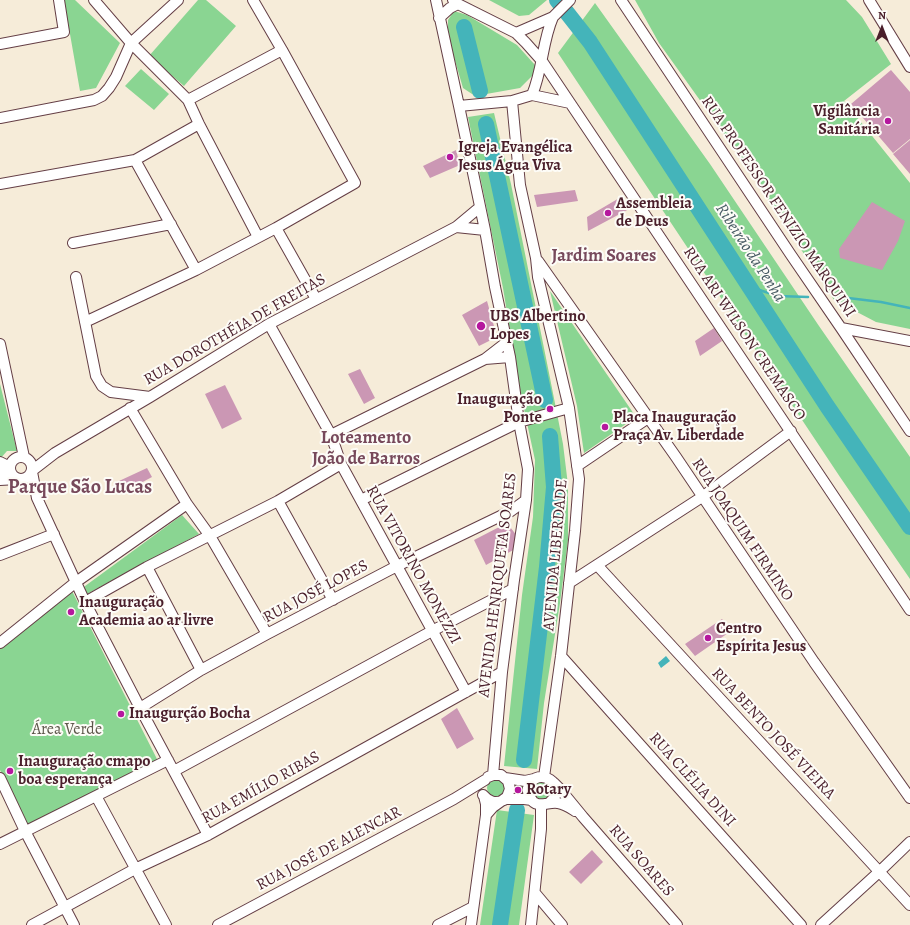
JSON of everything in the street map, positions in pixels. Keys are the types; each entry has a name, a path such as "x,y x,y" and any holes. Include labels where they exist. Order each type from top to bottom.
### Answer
{"street":[{"path":"0,44 64,32 59,0"},
{"path":"94,0 131,43 188,100 198,124 258,237"},
{"path":"0,118 94,100 102,96 116,77 131,43 178,0"},
{"path":"85,322 196,270 276,228 355,183 253,0"},
{"name":"AVENIDA HENRIQUETA SOARES","path":"436,0 460,106 510,357 519,422 528,469 526,500 489,777"},
{"path":"516,33 555,15 570,0"},
{"name":"RUA PROFESSOR FENIZIO MARQUINI","path":"621,0 910,431"},
{"path":"869,0 907,58 910,66"},
{"name":"RUA ARI WILSON CREMASCO","path":"439,18 455,2 516,33 542,61 791,430 910,610"},
{"path":"532,96 537,83 546,37 555,15"},
{"path":"188,100 282,50"},
{"path":"460,106 512,101 532,96 570,103"},
{"name":"AVENIDA LIBERDADE","path":"512,101 520,185 536,258 538,277 570,408 578,486 575,532 561,656 539,778"},
{"path":"0,184 135,160 198,124"},
{"path":"135,160 196,270"},
{"name":"RUA DOROTHÉIA DE FREITAS","path":"30,465 55,453 150,397 269,324 456,227 480,208"},
{"path":"72,243 171,224"},
{"path":"456,227 485,230"},
{"path":"276,228 316,299"},
{"name":"RUA JOAQUIM FIRMINO","path":"536,258 648,418 814,662 910,798"},
{"path":"76,277 96,376 102,386 111,392 150,397"},
{"name":"RUA VITORINO MONEZZI","path":"269,324 332,435 341,464 466,692"},
{"path":"842,328 910,340"},
{"path":"332,435 485,359 507,342"},
{"path":"0,344 37,498 85,602 208,835"},
{"path":"485,359 510,357"},
{"path":"130,408 187,504 210,536 267,634"},
{"path":"360,500 519,422 570,408"},
{"path":"577,466 648,418"},
{"path":"569,583 702,497 791,430"},
{"path":"30,465 17,458 13,460 10,467 11,474 37,498"},
{"path":"0,462 10,467"},
{"path":"85,602 147,567 278,500 341,464"},
{"path":"0,480 27,478 30,465"},
{"path":"0,473 10,467"},
{"path":"278,500 333,600"},
{"name":"RUA JOSÉ LOPES","path":"140,708 201,670 267,634 397,566 511,511 526,500"},
{"path":"0,643 76,582 187,504"},
{"path":"511,511 523,517"},
{"path":"0,555 54,534"},
{"name":"RUA BENTO JOSÉ VIEIRA","path":"597,566 910,905"},
{"path":"147,567 201,670"},
{"path":"174,771 432,631 513,589"},
{"name":"RUA CLÉLIA DINI","path":"561,656 801,925"},
{"name":"RUA EMÍLIO RIBAS","path":"32,925 135,869 208,835 502,672"},
{"path":"0,844 168,760"},
{"path":"454,799 489,777 501,775 505,778 525,781 539,778 551,780 583,817"},
{"path":"471,925 486,815 486,804 482,788 489,777"},
{"path":"0,778 25,831 74,925"},
{"path":"486,815 509,794 510,785 505,778"},
{"path":"539,778 529,786 528,794 532,800 537,804 557,802 567,805 583,817"},
{"path":"531,925 541,829 546,804 553,800 556,792 554,783"},
{"path":"484,795 487,800 495,802 504,799 524,798 532,800"},
{"path":"454,799 484,795"},
{"path":"96,796 166,925"},
{"name":"RUA JOSÉ DE ALENCAR","path":"218,925 454,799"},
{"name":"RUA SOARES","path":"583,817 678,925"},
{"path":"821,925 910,842"},
{"path":"535,893 562,925"},
{"path":"438,925 473,907"}],"green space":[{"path":"64,0 75,0 120,43 96,88 80,91"},
{"path":"198,0 206,0 236,26 184,86 149,56"},
{"path":"489,0 547,0 529,15 519,16"},
{"path":"635,0 846,0 862,17 891,64 844,101 910,183 910,329 876,322 834,300 742,159 659,43"},
{"path":"595,3 710,164 819,326 910,457 910,579 840,477 558,53"},
{"path":"454,11 467,15 517,45 535,65 533,75 520,88 475,96 463,88 448,37 448,20"},
{"path":"141,69 169,94 154,110 125,86"},
{"path":"494,113 511,184 550,378 563,444 568,485 568,540 560,603 544,703 537,769 504,766 522,595 533,517 535,460 519,386 503,288 468,117"},
{"path":"550,291 636,417 584,453 577,406"},
{"path":"0,384 17,451 7,451 0,459"},
{"path":"182,515 199,534 85,595 81,589"},
{"name":"Área Verde","path":"70,587 158,761 26,827 0,770 0,645"},
{"path":"496,779 502,782 505,788 502,794 496,797 490,794 487,788 490,782"},
{"path":"542,782 548,785 551,791 548,797 542,800 536,797 533,791 536,785"},
{"path":"513,784 526,785 525,797 512,796"},
{"path":"497,810 534,815 519,925 480,925"}],"water":[{"path":"666,656 670,661 661,668 658,663"}],"building":[{"name":"Vigilância Sanitária","path":"891,70 910,92 910,139 893,153 851,104"},
{"path":"910,140 910,174 893,154"},
{"name":"Igreja Evangélica Jesus Água Viva","path":"456,150 460,165 430,178 423,166"},
{"path":"575,190 578,201 537,207 534,195"},
{"name":"Assembleia de Deus","path":"621,197 631,208 588,231 587,217"},
{"path":"872,202 905,221 898,241 882,270 840,258 839,249"},
{"name":"UBS Albertino Lopes","path":"487,301 497,337 479,346 462,315"},
{"path":"714,328 722,341 700,356 695,341"},
{"path":"360,369 375,398 364,404 348,374"},
{"path":"225,385 242,419 222,429 205,394"},
{"path":"147,468 152,477 124,492 119,481"},
{"path":"507,523 517,536 515,549 486,565 474,540"},
{"name":"Centro Espírita Jesus","path":"722,619 731,631 695,656 685,644"},
{"path":"457,708 474,739 457,749 441,719"},
{"path":"592,850 603,862 581,884 569,872"}],"waterway":[{"name":"Ribeirão da Penha","path":"557,0 590,42 827,406 910,527"},
{"path":"464,27 480,91"},
{"path":"486,124 545,400"},
{"path":"750,287 778,296 808,297"},
{"path":"840,297 881,302 910,308"},
{"path":"524,760 547,567 554,487 550,436"},
{"path":"500,925 517,810"}],"place":[{"name":"Vigilância Sanitária","path":"888,121"},
{"name":"Igreja Evangélica Jesus Água Viva","path":"450,157"},
{"name":"Assembleia de Deus","path":"608,213"},
{"name":"UBS Albertino Lopes","path":"481,326"},
{"name":"Inauguração Ponte","path":"550,409"},
{"name":"Placa Inauguração Praça Av. Liberdade","path":"605,427"},
{"name":"Inauguração Academia ao ar livre","path":"71,612"},
{"name":"Centro Espírita Jesus","path":"708,638"},
{"name":"Inaugurção Bocha","path":"121,714"},
{"name":"Inauguração cmapo boa esperança","path":"10,771"},
{"name":"Rotary","path":"518,790"}],"district":[{"name":"Jardim Soares","path":"604,257"},
{"name":"Loteamento João de Barros","path":"366,449"},
{"name":"Parque São Lucas","path":"80,488"}]}
